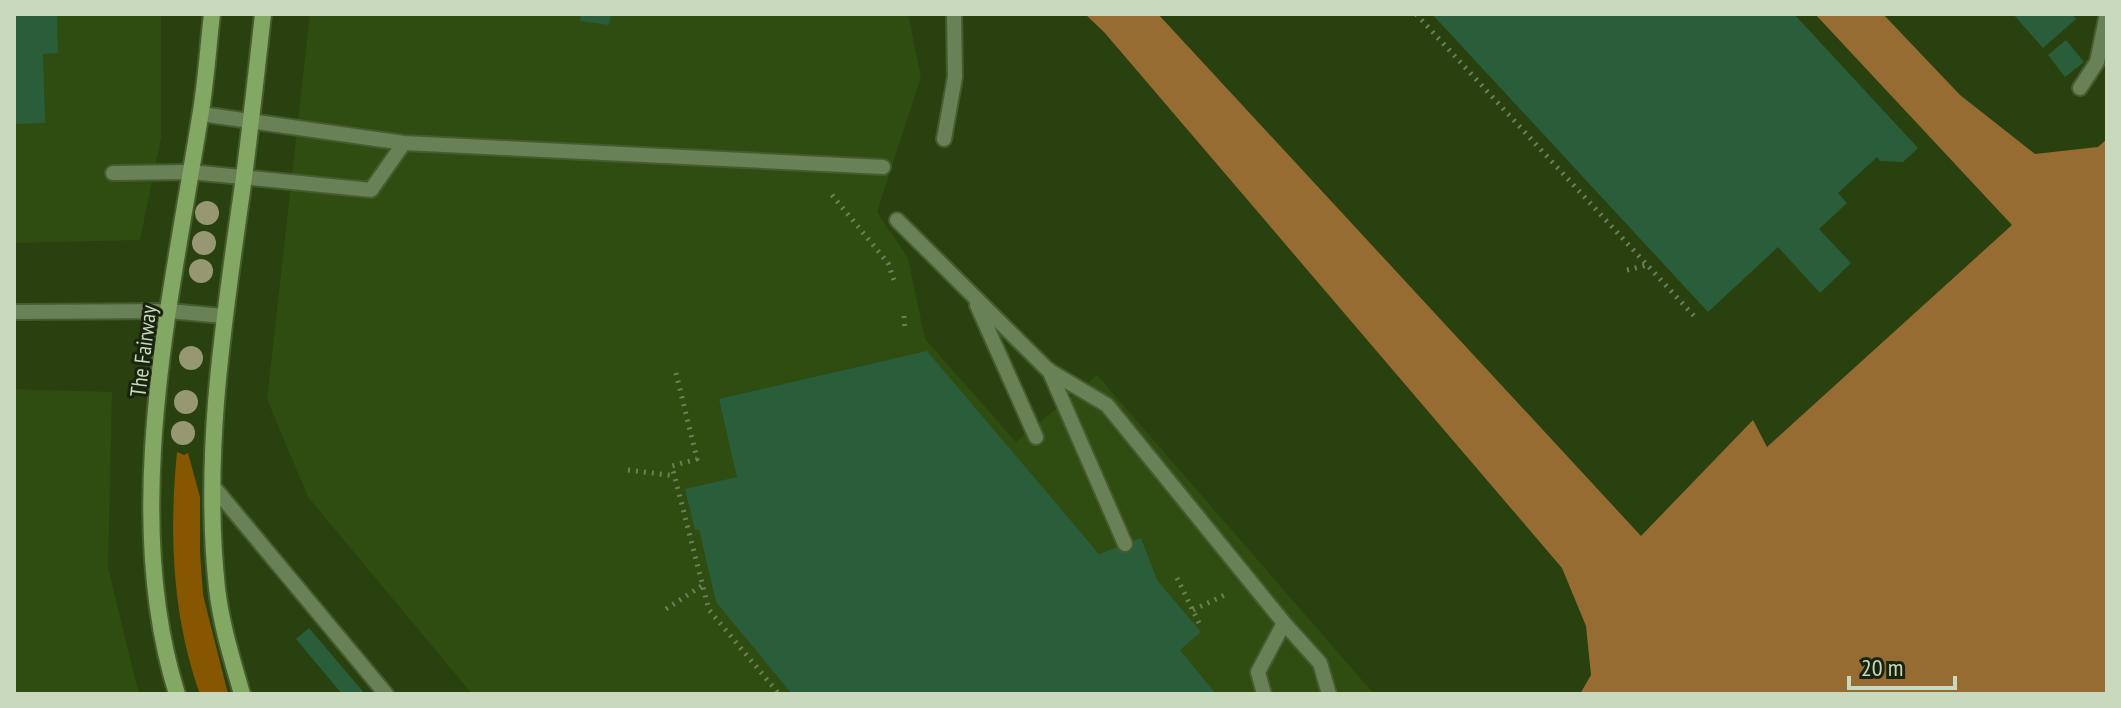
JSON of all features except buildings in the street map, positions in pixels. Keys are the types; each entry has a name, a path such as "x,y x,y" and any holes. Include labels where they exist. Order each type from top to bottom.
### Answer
{"main road":[{"name":"The Fairway","path":"177,694 161,632 150,532 152,472 169,311 201,114 212,14"},
{"path":"242,694 217,591 212,485 223,316 244,176 263,14"}],"lane":[{"path":"944,139 955,77 954,14"},
{"path":"2080,88 2097,62 2107,14"},
{"path":"201,114 404,143 883,167"},
{"path":"113,173 191,172 371,190 404,143"},
{"path":"897,220 1048,370 1107,405 1320,663 1329,694"},
{"path":"974,297 1036,437"},
{"path":"14,312 169,311 223,316"},
{"path":"1048,370 1125,544"},
{"path":"212,485 386,694"},
{"path":"1264,694 1258,672 1284,623"}],"path":[{"path":"1416,14 1695,317"},
{"path":"832,195 888,263 894,280"},
{"path":"1627,270 1647,265"},
{"path":"904,316 905,330"},
{"path":"676,373 697,459 672,466 709,610 779,694"},
{"path":"628,470 675,476"},
{"path":"1177,578 1201,627"},
{"path":"1193,610 1251,582"},
{"path":"666,609 703,585"}],"shaded area":[{"path":"14,14 161,14 161,138 140,240 14,243"},
{"path":"310,14 908,14 921,77 877,212 908,258 925,339 1016,442 1097,375 1374,694 472,694 308,497 267,399"},
{"path":"1085,14 1158,14 1641,536 1753,420 1767,447 2012,225 1815,14 1883,14 1960,95 2035,154 2098,147 2107,139 2107,694 1580,694 1591,675 1586,626 1562,568 1104,32"},
{"path":"14,389 112,392 108,568 139,694 14,694"},
{"path":"177,452 188,453 200,497 203,595 228,694 200,694 183,635 173,544"}]}
